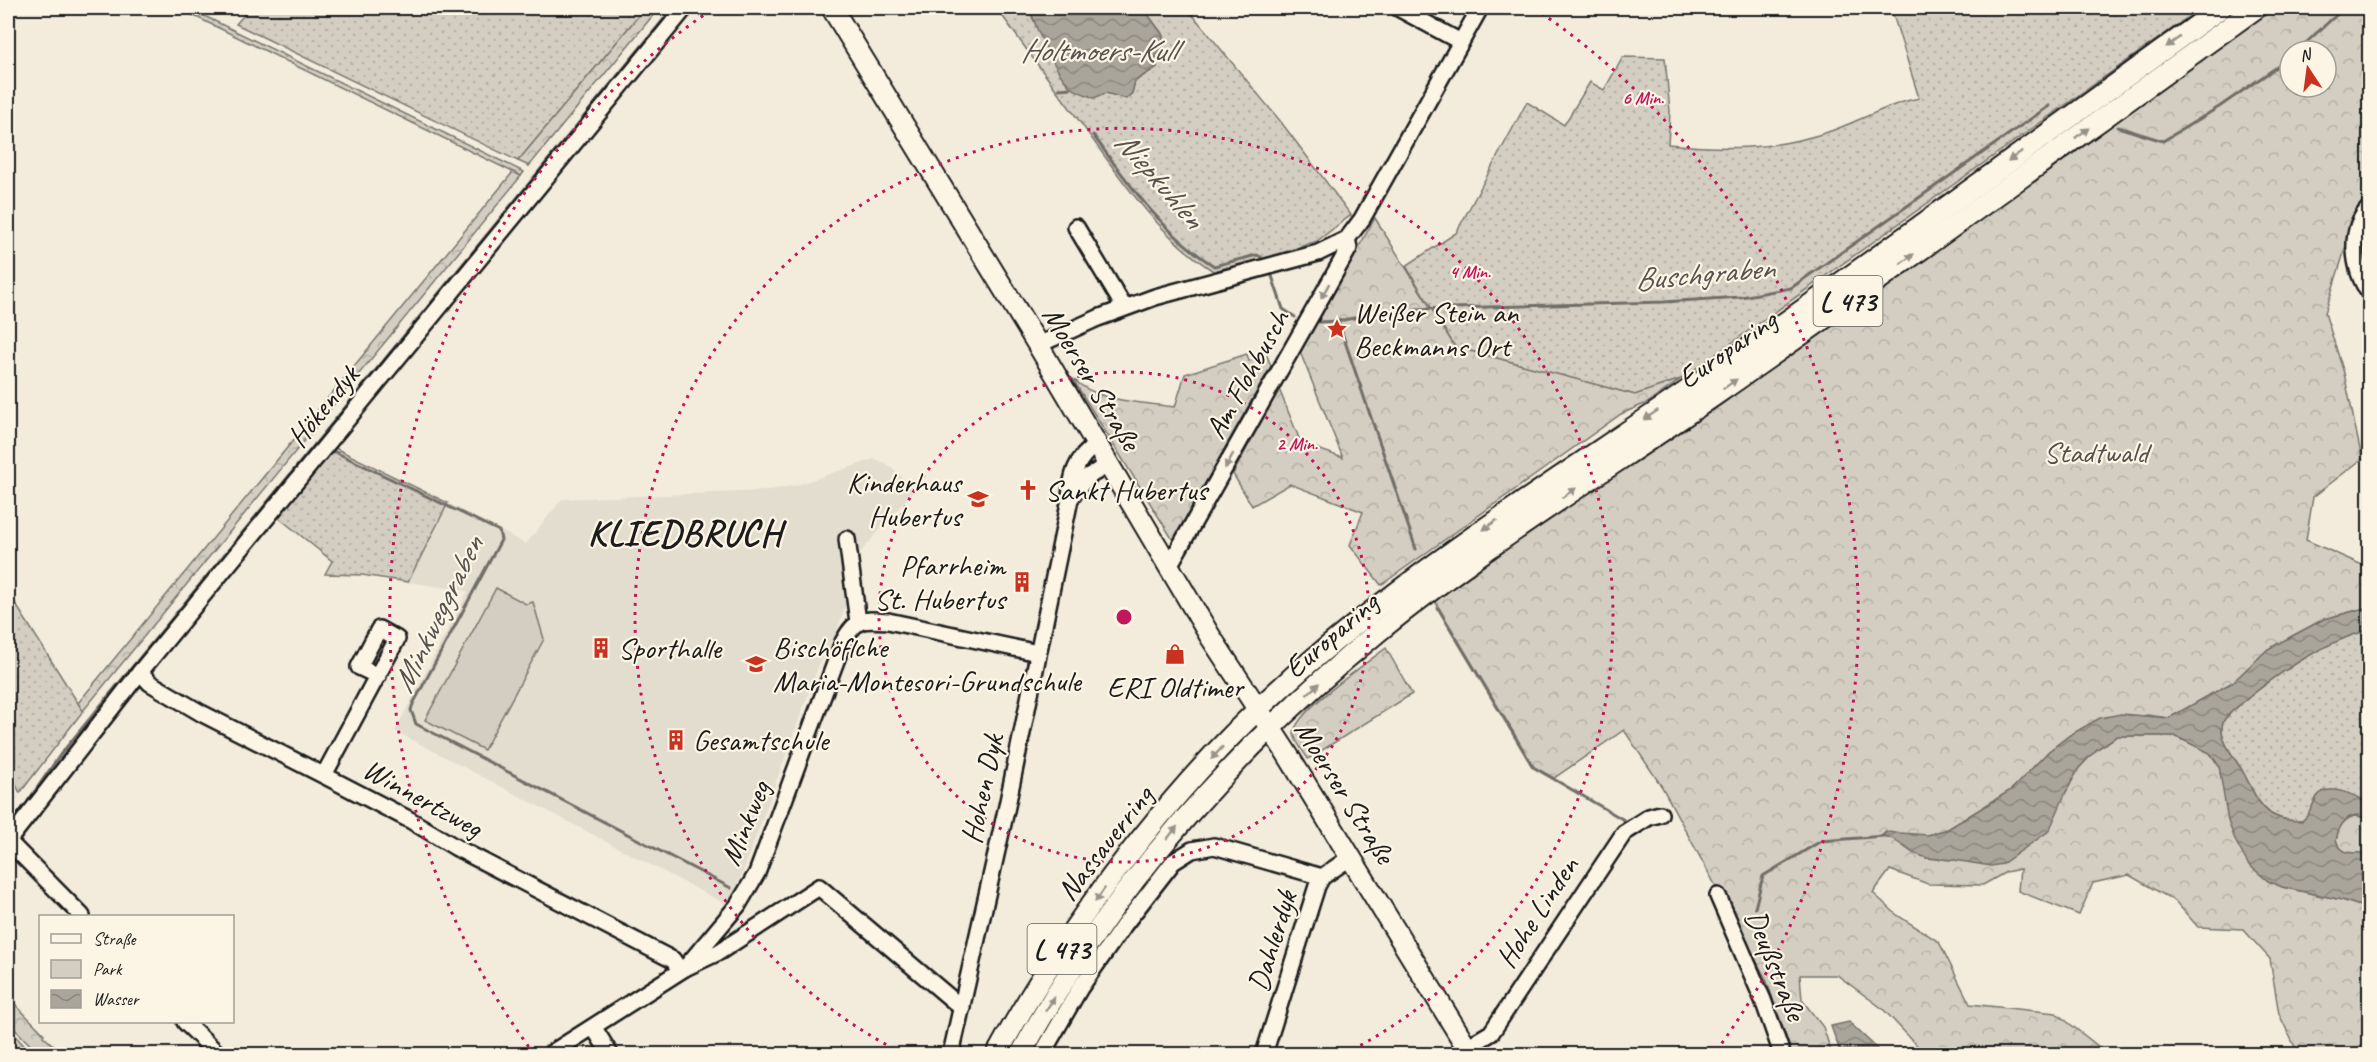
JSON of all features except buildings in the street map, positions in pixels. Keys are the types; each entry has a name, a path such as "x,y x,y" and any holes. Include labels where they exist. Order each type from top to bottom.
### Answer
{"main road":[{"name":"Moerser Straße","path":"832,8 1038,345 1169,566 1469,1051"},
{"name":"Europaring","path":"1258,711 1315,658 1421,574 1846,279 2221,8"},
{"name":"Europaring","path":"1270,729 1330,672 1435,588 1529,520 1714,396 1884,276 2256,8"},
{"name":"Nassauerring","path":"997,1054 1024,1004 1119,868 1166,810 1258,711"},
{"name":"Nassauerring","path":"1021,1054 1087,946 1135,878 1181,821 1221,777 1270,729"}],"street":[{"name":"Hökendyk","path":"8,841 140,672 685,8"},
{"path":"1398,8 1461,42"},
{"name":"Am Flohbusch","path":"1038,345 1124,307 1318,253 1347,239 1362,219 1480,8"},
{"path":"2370,207 2360,221 2356,241 2356,267 2362,283 2370,294"},
{"path":"1076,227 1124,307"},
{"name":"Am Flohbusch","path":"1169,566 1349,248 1347,239"},
{"name":"Hohen Dyk","path":"951,1054 1038,653 1073,475 1079,460 1096,445"},
{"name":"Hohen Dyk","path":"1070,499 1087,477 1108,465"},
{"path":"846,539 858,622 868,619 888,621 1038,653"},
{"name":"Minkweg","path":"682,969 738,905 756,873 843,642 850,628 858,622"},
{"name":"Winnertzweg","path":"140,672 150,683 201,713 410,820 454,847 673,960 682,969"},
{"path":"324,775 378,676"},
{"name":"Hohe Linden","path":"1469,1051 1491,1033 1624,833 1649,817 1660,814"},
{"path":"8,841 81,915"},
{"path":"1042,1054 1080,988 1124,925 1173,862 1192,850 1214,846 1322,877"},
{"name":"Dahlerdyk","path":"1264,1054 1317,886 1322,877 1351,857"},
{"name":"Minkweg","path":"550,1054 594,1028 682,969 720,952 819,887 962,1008"},
{"name":"Deußstraße","path":"1718,896 1763,1000 1782,1054"},
{"path":"186,1023 218,1054"},
{"path":"594,1028 610,1054"}],"shaded area":[{"path":"874,459 886,463 915,489 859,554 867,607 847,602 831,648 820,662 729,906 395,731 468,591 408,582 448,503 526,544 562,499 764,491 797,485"}],"green space":[{"path":"178,8 188,8 524,172 521,176"},
{"path":"250,8 645,8 518,161 236,24"},
{"path":"645,8 659,8 529,166 518,161"},
{"path":"997,8 1031,8 1032,17 1045,41 1106,93 1126,98 1132,93 1135,81 1157,67 1156,55 1163,35 1143,8 1187,8 1281,122 1351,215 1317,241 1276,255 1213,271 1171,237 1136,198"},
{"path":"1891,8 2201,8 1681,379 1635,395 1455,347 1406,266 1456,233 1527,102 1564,125 1590,82 1604,90 1623,57 1665,58 1670,112 1668,144 1729,148 1768,145 1808,138 1839,128 1896,104 1919,98"},
{"name":"Stadtwald","path":"2271,8 2369,8 2369,200 2357,211 2325,313 2344,373 2362,459 2313,497 2306,540 2369,568 2369,607 2324,619 2268,649 2233,682 2169,718 2147,715 2070,735 2049,751 2011,790 1948,829 1928,835 1909,835 1926,858 1953,860 2066,792 2079,768 2097,749 2117,736 2175,736 2210,753 2282,887 2342,900 2369,909 2369,1054 2308,1054 2296,1049 2279,1014 2270,959 2243,929 2198,927 2175,901 2129,875 2093,883 2079,915 2018,891 2020,869 2006,872 1983,885 1928,884 1890,870 1873,893 1897,915 1939,942 1970,1004 2056,1013 2108,1054 1925,1054 1883,1009 1837,975 1800,975 1802,1000 1823,1027 1832,1054 1792,1054 1766,979 1662,787 1624,730 1554,778 1534,767 1433,598 1722,397"},
{"path":"513,172 521,176 83,711 78,703"},
{"path":"1375,218 1455,347 1635,395 1681,379 1649,402 1621,414 1381,585 1350,545 1363,512 1290,484 1252,506 1233,474 1279,389 1301,443 1343,458 1300,352"},
{"path":"1247,354 1249,361 1267,356 1271,366 1173,540 1072,378 1082,386 1107,397 1175,407 1185,374"},
{"path":"335,448 448,503 408,582 362,575 325,574 332,561 278,517"},
{"path":"496,588 526,604 533,602 544,639 484,750 425,720"},
{"path":"8,592 83,711 20,793 8,768"},
{"path":"2369,630 2369,804 2362,799 2317,797 2310,814 2302,821 2286,820 2271,814 2258,800 2228,748 2223,735 2223,722 2231,712 2286,670 2319,650"},
{"path":"1386,648 1412,694 1308,759 1294,734 1297,725 1317,702"},
{"path":"8,780 16,798 8,811"},
{"path":"2354,816 2364,817 2369,823 2369,857 2344,851 2336,841 2341,826"},
{"path":"8,997 44,1034 43,1036 63,1054 39,1054 8,1022"},
{"path":"8,1028 32,1054 8,1054"}],"water":[{"name":"Holtmoers-Kull","path":"1031,8 1143,8 1163,35 1163,50 1156,55 1157,67 1135,81 1132,93 1126,99 1106,93 1094,98 1080,92 1072,88 1060,74 1036,26"},
{"path":"2369,607 2369,630 2319,650 2286,670 2231,712 2224,719 2222,728 2228,748 2255,795 2271,814 2286,820 2302,821 2317,797 2328,790 2351,794 2369,804 2369,823 2357,816 2347,818 2340,828 2336,841 2344,851 2369,857 2369,909 2342,900 2282,887 2268,881 2248,864 2228,821 2219,766 2210,753 2175,736 2117,736 2097,749 2079,768 2049,831 2002,864 1991,866 1927,858 1881,835 1886,832 1928,835 1948,829 2011,790 2049,751 2070,735 2100,718 2121,714 2169,718 2233,682 2268,649 2324,619"},
{"path":"1849,1022 1883,1054 1841,1054 1831,1026"}],"waterway":[{"path":"28,801 60,755 673,8"},
{"name":"Buschgraben","path":"2310,39 2344,8"},
{"name":"Buschgraben","path":"2118,127 2163,141 2219,107 2278,66"},
{"path":"1059,89 1071,88"},
{"name":"Buschgraben","path":"1414,309 1664,302 1741,297 1791,288 2049,106"},
{"name":"Niepkuhlen","path":"1093,135 1147,206 1195,253 1214,266 1257,255 1261,257"},
{"name":"Niepkuhlen","path":"1272,276 1283,309 1295,317"},
{"name":"Buschgraben","path":"1319,322 1338,321 1396,310"},
{"name":"Buschgraben","path":"1338,321 1416,549"},
{"name":"Minkweggraben","path":"335,452 499,531 501,540 413,704 411,710 416,724 731,888"},
{"name":"Buschgraben","path":"1438,608 1533,767 1624,820"},
{"path":"8,827 23,808"},
{"path":"1755,908 1763,876 1821,841 1884,836"}],"place":[{"name":"Weißer Stein an Beckmanns Ort","path":"1337,329"},
{"name":"Sankt Hubertus","path":"1028,490"},
{"name":"Kinderhaus Hubertus","path":"978,499"},
{"name":"Pfarrheim St. Hubertus","path":"1022,582"},
{"name":"Sporthalle","path":"601,648"},
{"name":"ERI Oldtimer","path":"1175,654"},
{"name":"Bischöflche Maria-Montesori-Grundschule","path":"756,664"},
{"name":"Gesamtschule","path":"676,740"}],"district":[{"name":"KLIEDBRUCH","path":"685,532"}]}
